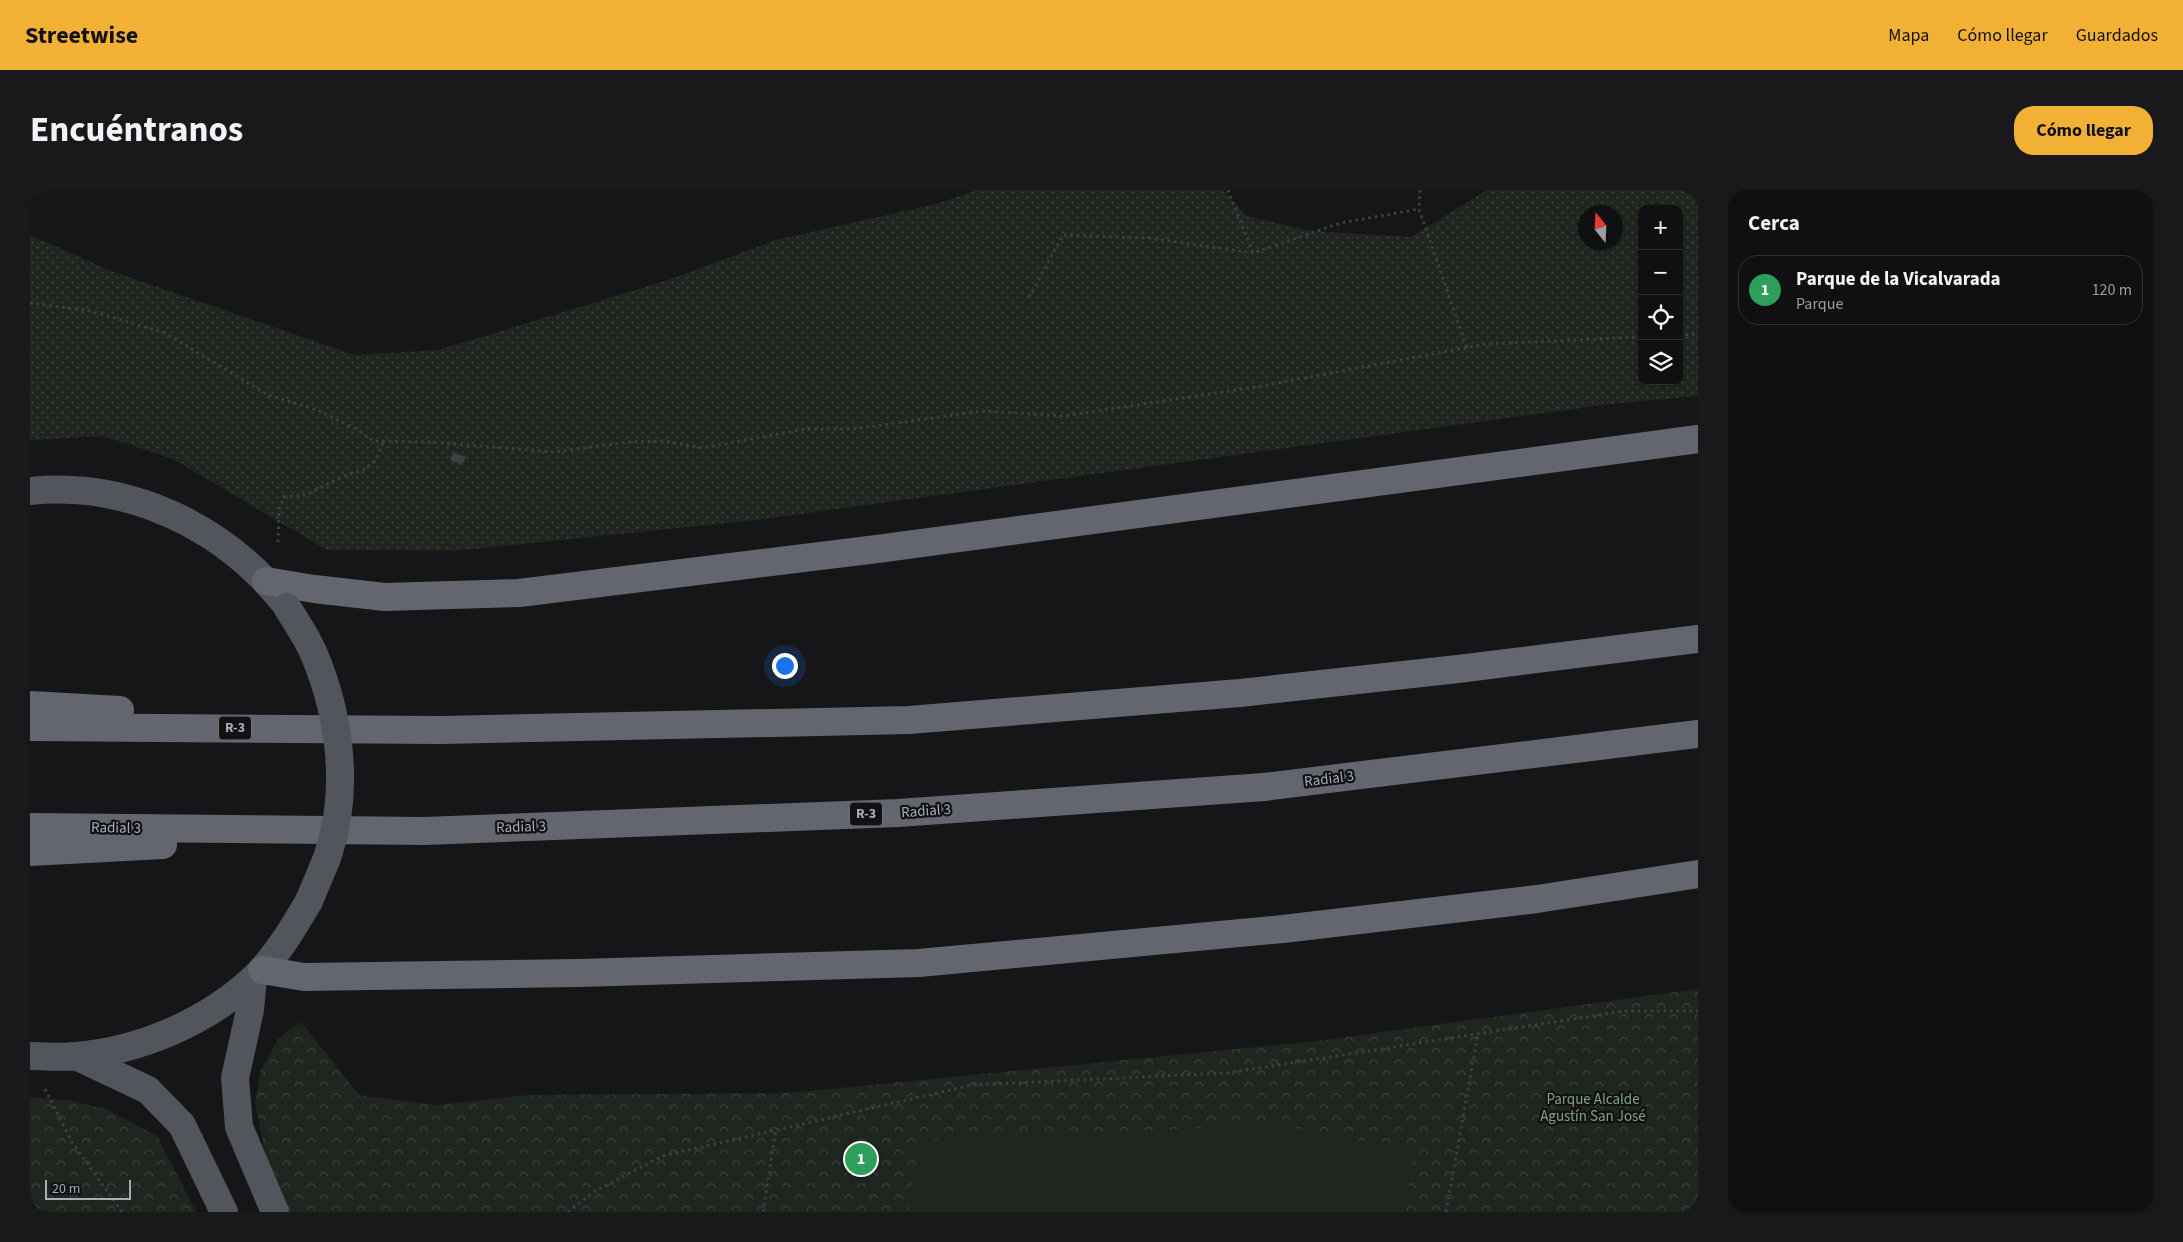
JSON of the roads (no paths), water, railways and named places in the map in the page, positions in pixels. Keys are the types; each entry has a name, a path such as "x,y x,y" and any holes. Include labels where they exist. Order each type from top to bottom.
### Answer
{"highway":[{"path":"266,581 314,589 385,597 519,593 877,549 1698,439"},
{"name":"R-3","path":"30,727 440,730 908,720 1260,690 1458,670 1698,639"},
{"path":"30,705 440,730"},
{"name":"Radial 3","path":"30,827 424,831 898,813 1264,787 1698,734"},
{"name":"R-3","path":"30,852 424,831"},
{"path":"257,974 304,978 569,974 919,963 1283,929 1537,899 1698,874"}],"main road":[{"path":"30,491 51,488 99,492 146,503 190,522 230,548 266,581 287,607 313,652 331,700 340,751 339,803 328,854 309,902 292,931 257,974 216,1006 173,1031 125,1048 76,1056 30,1056"},
{"path":"257,974 235,1078 240,1127 274,1212"},
{"path":"76,1056 148,1090 182,1124 224,1212"}],"place":[{"name":"Parque de la Vicalvarada","path":"861,1159"}],"park label":[{"name":"Parque Alcalde Agustín San José","path":"1593,1108"}]}
